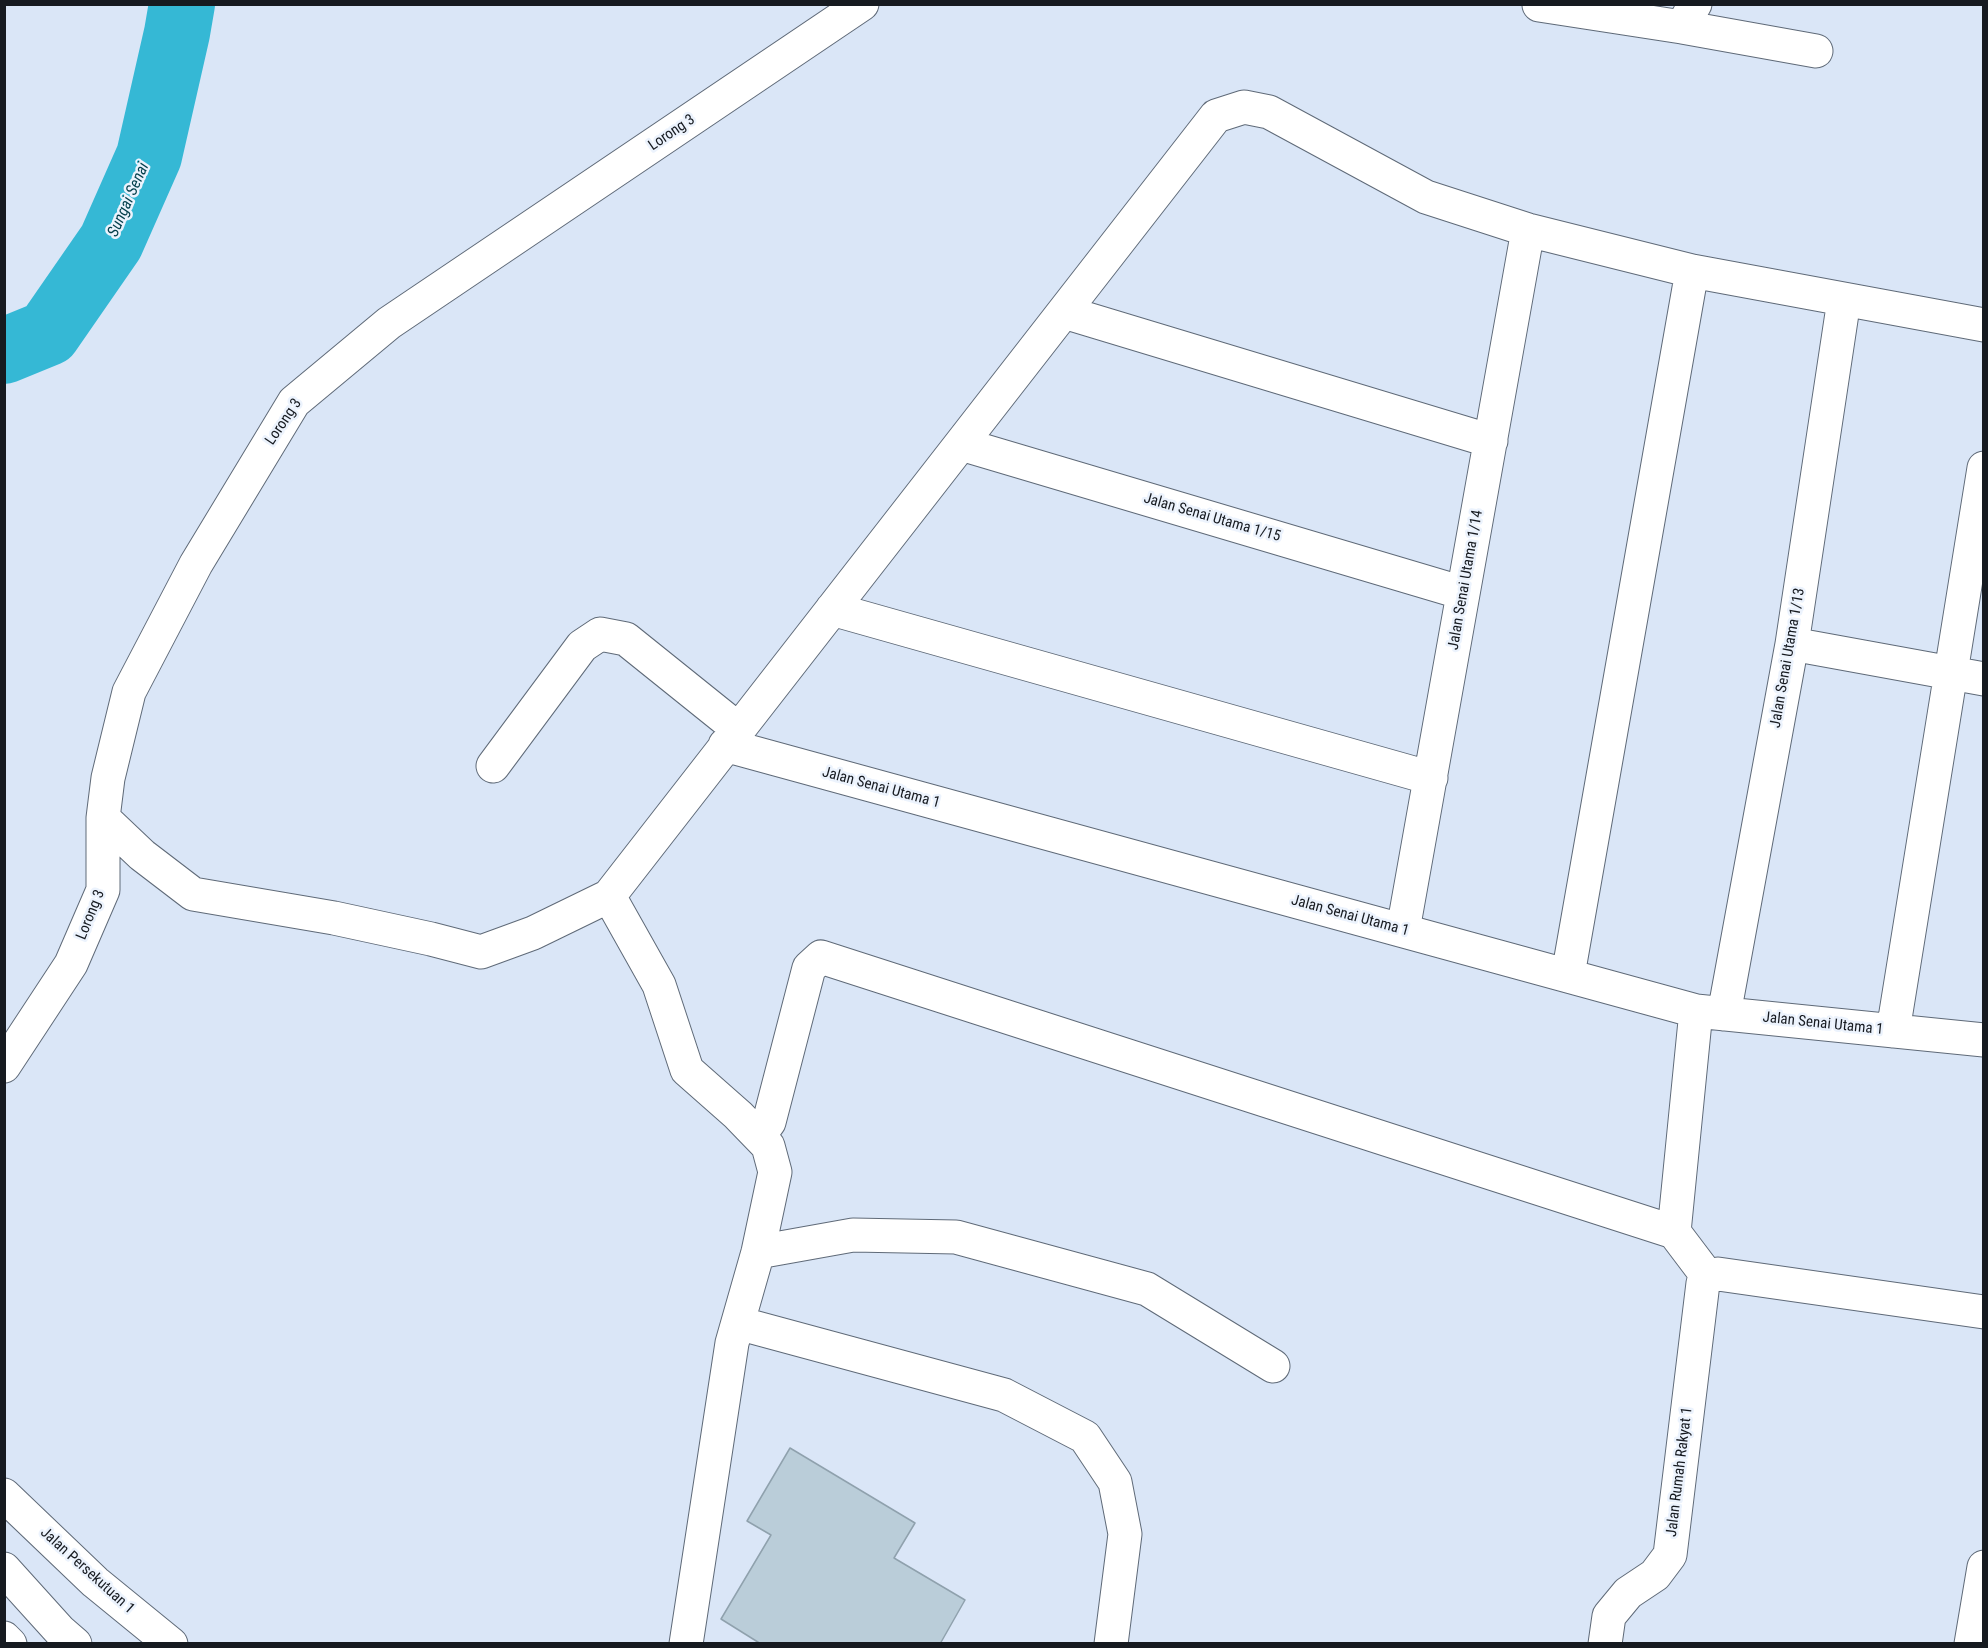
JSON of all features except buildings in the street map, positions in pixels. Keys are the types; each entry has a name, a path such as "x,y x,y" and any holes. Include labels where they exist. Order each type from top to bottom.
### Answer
{"main road":[{"name":"Lorong 3","path":"4,1066 71,964 104,890 104,818 108,778 129,692 196,564 294,402 389,323 862,4"},
{"path":"1539,5 1689,16 1816,51"},
{"path":"104,818 142,855 193,894 334,918 481,952 533,933 609,896 1216,116 1244,107 1269,112 1426,197 1528,230 1692,271 1983,325"},
{"name":"Jalan Senai Utama 1/14","path":"1403,930 1528,230"},
{"path":"1568,975 1692,271"},
{"name":"Jalan Senai Utama 1/13","path":"1674,1232 1710,1013 1792,644 1844,300"},
{"path":"1064,312 1491,441"},
{"name":"Jalan Senai Utama 1/15","path":"961,444 1463,593"},
{"path":"1893,1031 1983,468"},
{"path":"832,609 1431,778"},
{"path":"493,766 582,646 600,634 626,639 732,737"},
{"path":"1792,644 1983,679"},
{"name":"Jalan Senai Utama 1","path":"732,737 1403,930 1710,1013 1983,1040"},
{"path":"609,896 659,985 687,1070 738,1115 768,1146 775,1172 758,1252 732,1343 686,1644"},
{"path":"759,1137 769,1122 809,968 821,957 1674,1232 1708,1277 1718,1274 1983,1312"},
{"path":"758,1252 853,1235 956,1238 1147,1289 1273,1366"},
{"name":"Jalan Rumah Rakyat 1","path":"1605,1644 1609,1616 1628,1593 1655,1575 1670,1555 1703,1283 1708,1277"},
{"path":"738,1323 1004,1395 1085,1437 1115,1482 1125,1534 1111,1644"},
{"name":"Jalan Persekutuan 1","path":"4,1495 95,1582 171,1644"},
{"path":"1971,1644 1983,1567"},
{"path":"4,1569 68,1637"},
{"path":"4,1638 10,1644"}],"waterway":[{"name":"Sungai Senai","path":"4,351 48,333 111,242 149,156 182,4"}]}
